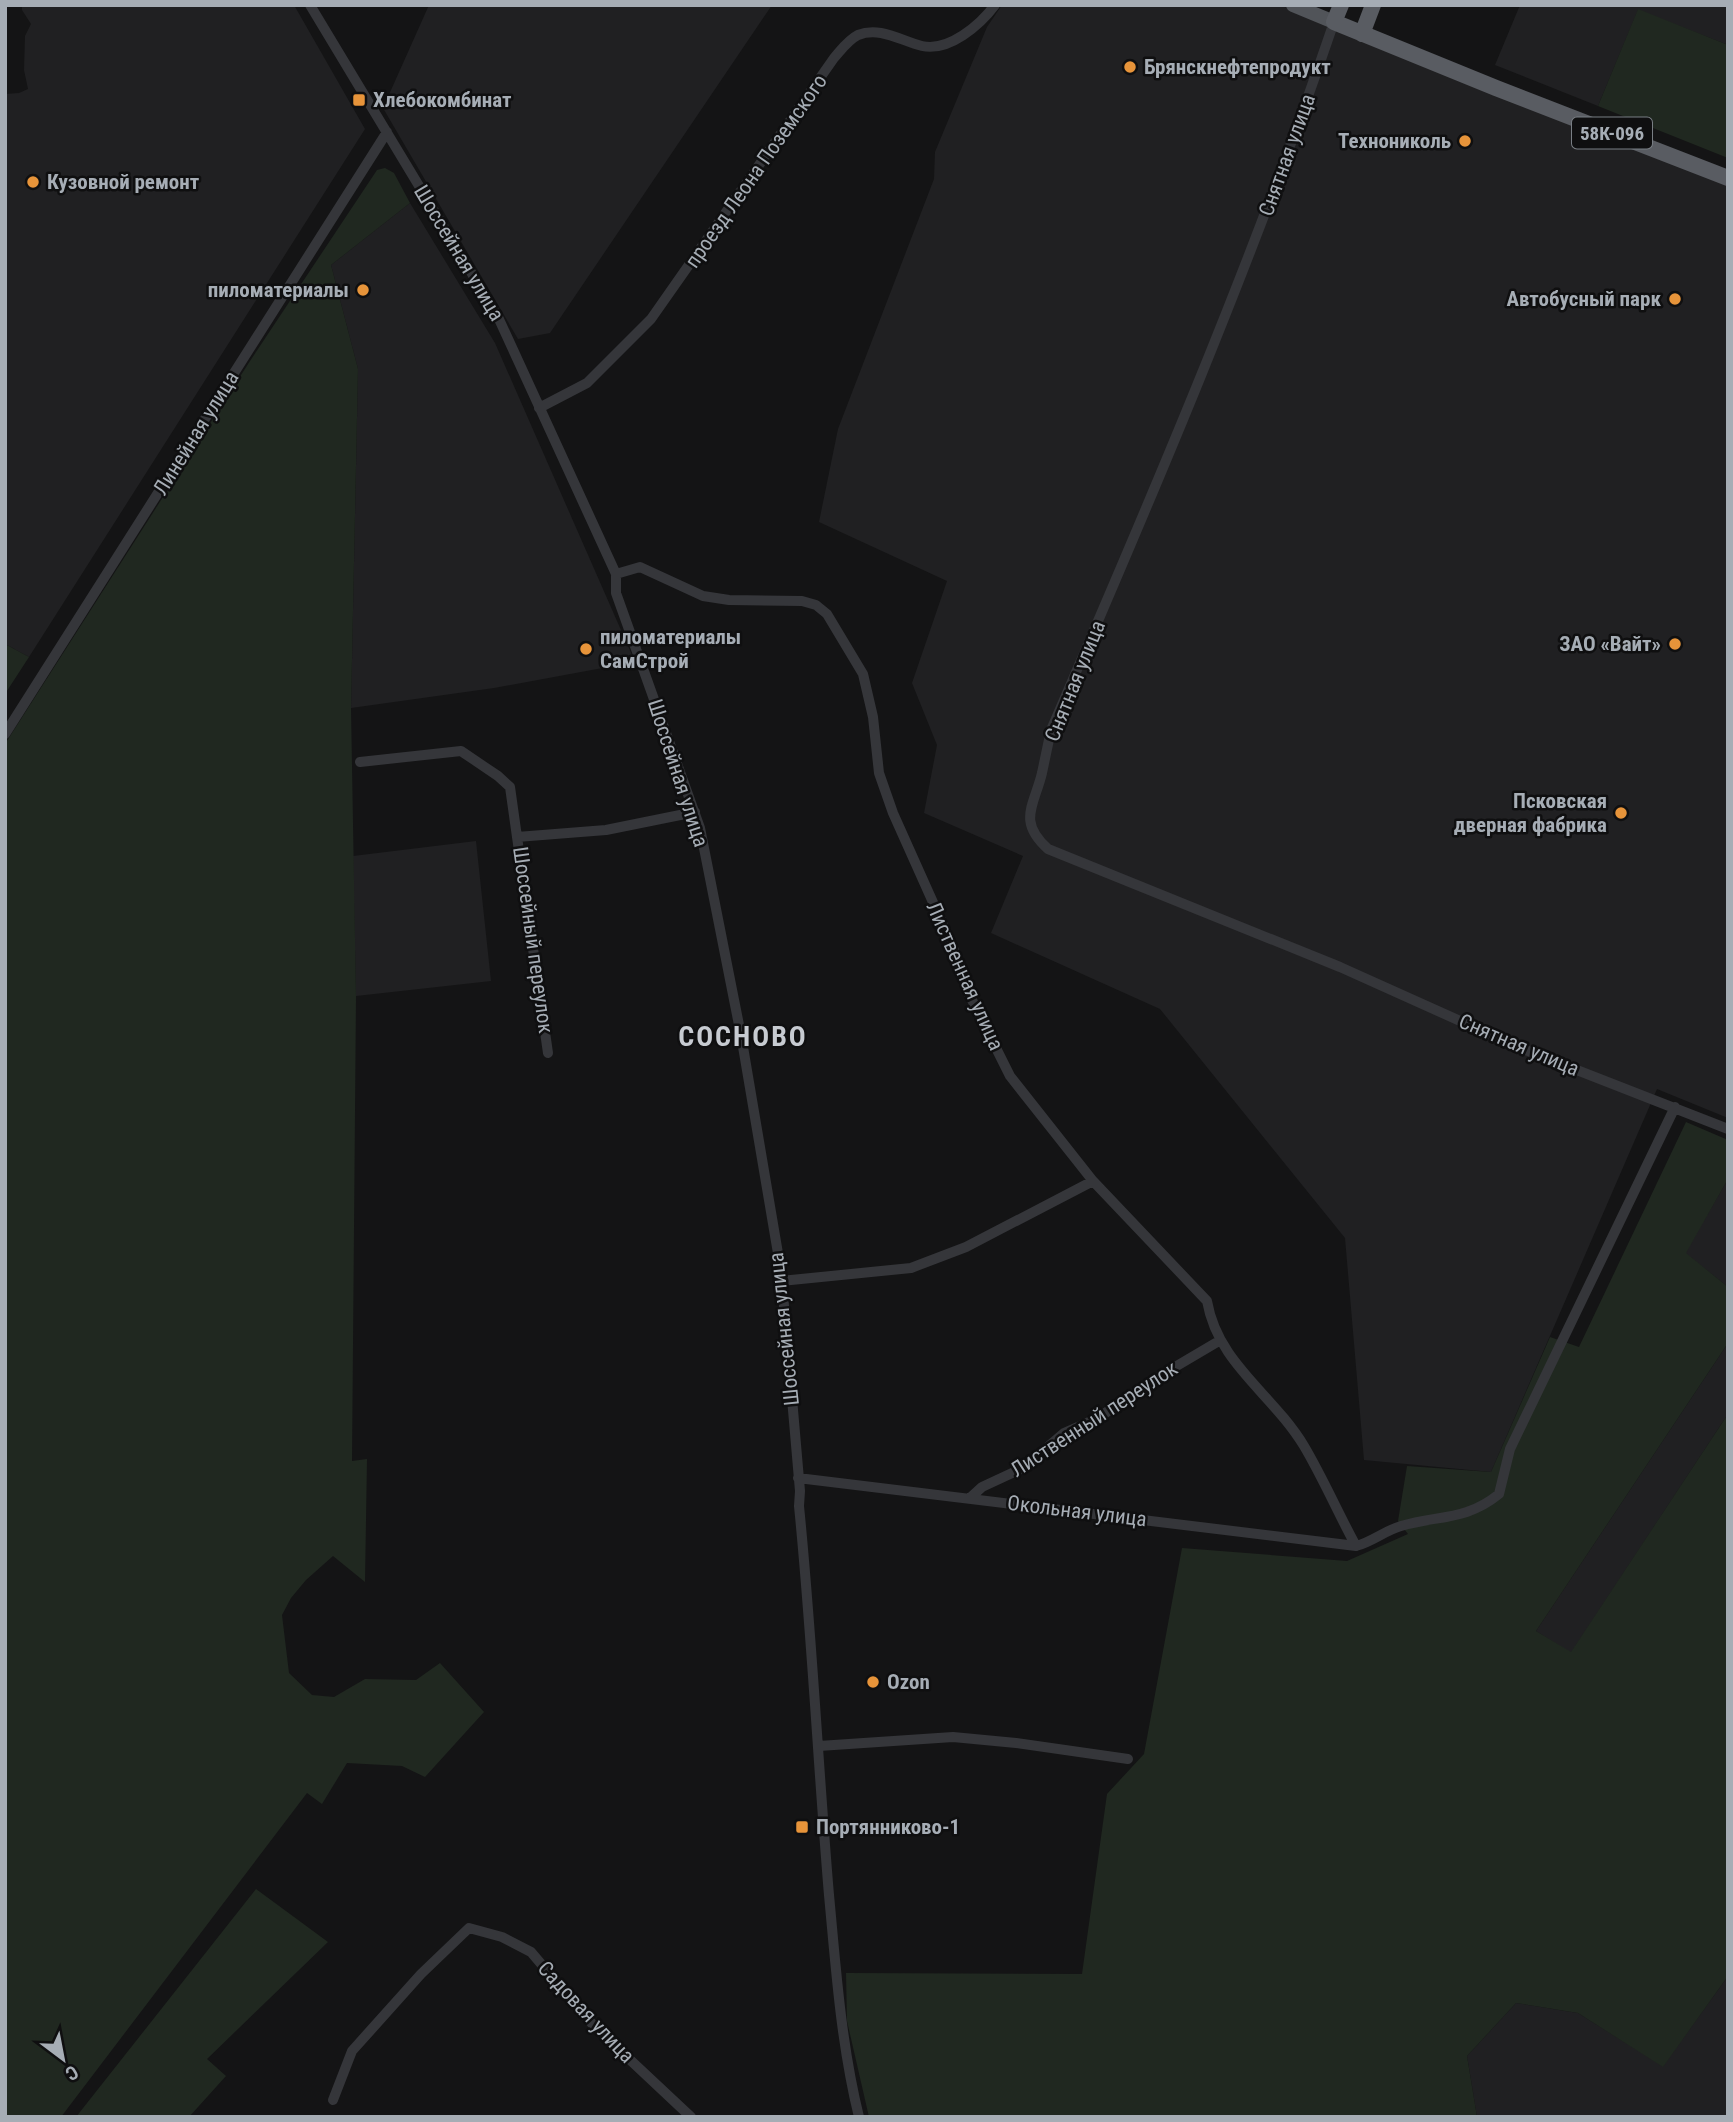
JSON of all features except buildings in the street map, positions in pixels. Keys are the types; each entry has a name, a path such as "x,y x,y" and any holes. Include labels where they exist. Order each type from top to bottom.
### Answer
{"highway":[{"path":"1334,22 1341,5"},
{"path":"1362,34 1373,5"},
{"name":"58К-096","path":"1334,22 1728,178"}],"main road":[{"path":"1293,5 1334,22"}],"street":[{"name":"Шоссейная улица","path":"310,5 498,317 616,574 617,593 700,828 741,1035 780,1281 799,1478 799,1506 837,1981 847,2070 859,2117"},
{"name":"проезд Леона Поземского","path":"539,408 587,383 651,319 834,58 849,41 874,32 924,46 937,46 975,27 996,5"},
{"name":"Снятная улица","path":"1334,22 1295,137 1197,390 1051,730 1041,776 1029,810 1031,824 1035,835 1048,849 1340,967 1518,1047 1728,1129"},
{"name":"Линейная улица","path":"5,734 387,132"},
{"name":"Лиственная улица","path":"616,574 640,567 704,596 729,600 802,601 816,605 827,614 863,674 873,717 880,773 892,813 953,947 967,990 1010,1076 1093,1181 1208,1301 1211,1320 1219,1341 1230,1357 1280,1411 1304,1446 1356,1546"},
{"path":"360,762 461,751 510,787 517,837"},
{"name":"Шоссейный переулок","path":"548,1053 517,837 606,830 695,812"},
{"path":"1356,1546 1371,1542 1397,1527 1478,1510 1499,1494 1510,1449 1675,1107"},
{"path":"780,1281 911,1268 966,1247 1093,1181"},
{"name":"Лиственный переулок","path":"970,1498 982,1487 1023,1468 1064,1433 1098,1418 1158,1377 1219,1341"},
{"name":"Окольная улица","path":"799,1478 1356,1546"},
{"path":"819,1746 953,1737 1128,1759"},
{"name":"Садовая улица","path":"333,2100 352,2051 421,1974 469,1928 502,1937 531,1952 594,2026 691,2117"}],"shaded area":[{"path":"22,5 294,5 365,129 29,657 5,644 5,94 28,89 24,70 25,36 31,24 22,10"},
{"path":"429,5 772,5 550,333 518,339 383,108"},
{"path":"1002,5 1280,5 1728,181 1728,1118 1657,1089 1491,1472 1364,1460 1345,1238 1160,1009 991,933 1023,856 924,813 937,745 912,683 947,581 819,522 838,429 934,179 935,152 987,27"},
{"path":"1520,5 1728,5 1728,45 1638,10 1598,106 1495,65"},
{"path":"1638,9 1728,45 1728,158 1598,106"},
{"path":"385,168 394,173 410,203 331,265 358,369 351,708 356,996 352,1461 367,1459 365,1582 333,1556 306,1580 291,1598 282,1615 289,1673 312,1695 334,1697 365,1679 416,1680 440,1663 484,1712 425,1777 402,1766 347,1763 322,1804 307,1793 61,2117 5,2117 5,744 250,361 377,170"},
{"path":"410,203 495,343 635,662 494,688 351,708 358,369 331,265"},
{"path":"5,644 29,657 5,694"},
{"path":"476,841 491,981 356,996 353,856"},
{"path":"1686,1122 1728,1140 1728,1179 1686,1253 1728,1287 1728,1343 1536,1631 1571,1652 1728,1414 1728,1976 1663,2067 1578,2013 1516,2003 1467,2056 1477,2117 869,2117 847,2021 846,1973 1082,1974 1107,1794 1144,1754 1182,1548 1347,1561 1408,1534 1398,1521 1407,1466 1491,1472 1550,1337 1579,1347"},
{"path":"1728,1179 1728,1287 1685,1253"},
{"path":"1728,1343 1728,1414 1571,1653 1536,1631"},
{"path":"256,1889 328,1942 207,2059 226,2076 189,2117 76,2117"},
{"path":"1728,1976 1728,2117 1477,2117 1467,2056 1516,2003 1578,2013 1663,2066"}],"place":[{"name":"Брянскнефтепродукт","path":"1130,67"},
{"name":"Хлебокомбинат","path":"359,100"},
{"name":"Технониколь","path":"1465,141"},
{"name":"Кузовной ремонт","path":"33,182"},
{"name":"пиломатериалы","path":"363,290"},
{"name":"Автобусный парк","path":"1675,299"},
{"name":"ЗАО «Вайт»","path":"1675,644"},
{"name":"пиломатериалы СамСтрой","path":"586,649"},
{"name":"Псковская дверная фабрика","path":"1621,813"},
{"name":"Ozon","path":"873,1682"},
{"name":"Портянниково-1","path":"802,1827"}],"district":[{"name":"СОСНОВО","path":"743,1036"}]}
